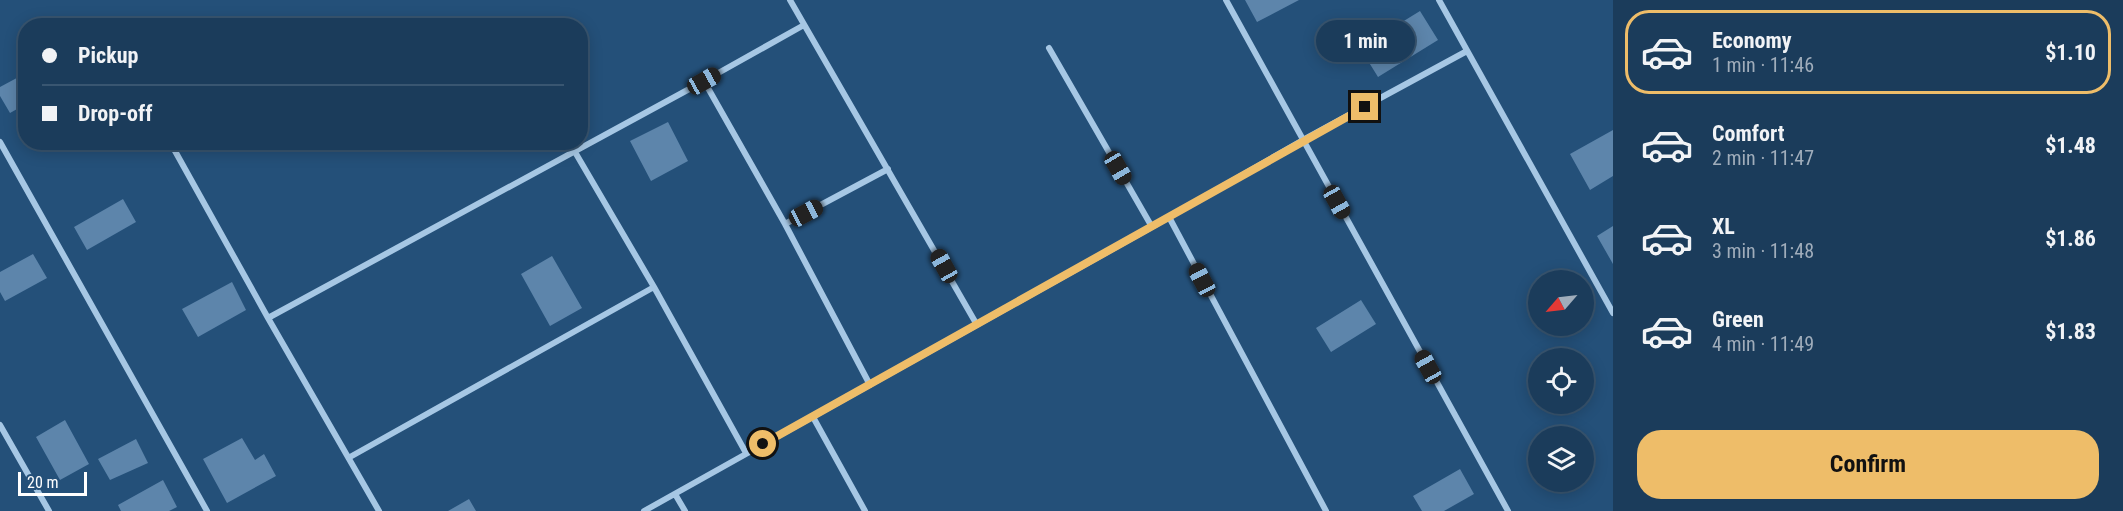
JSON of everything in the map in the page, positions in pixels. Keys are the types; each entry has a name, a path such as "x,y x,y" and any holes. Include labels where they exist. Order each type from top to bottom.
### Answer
{"street":[{"path":"790,0 977,325"},
{"path":"1226,0 1508,511"},
{"path":"1439,0 1613,313"},
{"path":"588,145 804,25"},
{"path":"1048,48 1152,227"},
{"path":"644,511 1303,140 1467,51"},
{"path":"704,81 785,224 870,385"},
{"path":"0,142 207,511"},
{"path":"174,150 379,511"},
{"path":"268,318 579,150"},
{"path":"575,152 654,286 746,453"},
{"path":"785,224 888,169"},
{"path":"1169,217 1326,511"},
{"path":"350,458 654,286"},
{"path":"813,417 865,511"},
{"path":"0,425 49,511"},
{"path":"675,494 685,511"}],"building":[{"path":"1245,0 1299,0 1257,22"},
{"path":"1420,11 1438,40 1378,77 1360,48"},
{"path":"18,77 18,108 10,113 0,96 0,87"},
{"path":"668,122 688,161 651,181 630,141"},
{"path":"1613,130 1613,176 1590,190 1570,154"},
{"path":"123,199 136,222 87,250 74,227"},
{"path":"1613,226 1613,264 1597,236"},
{"path":"33,254 47,278 5,301 0,292 0,272"},
{"path":"552,256 582,308 550,326 521,274"},
{"path":"232,282 246,310 198,337 182,309"},
{"path":"1361,300 1376,324 1331,352 1316,328"},
{"path":"65,420 89,464 60,480 36,437"},
{"path":"242,438 255,460 264,454 276,476 227,503 203,459"},
{"path":"136,439 148,463 110,480 98,459"},
{"path":"1460,469 1474,494 1444,511 1422,511 1413,496"},
{"path":"163,480 177,507 169,511 121,511 118,505"},
{"path":"469,499 476,511 448,511"}],"route":[{"path":"763,444 1365,107"}]}
